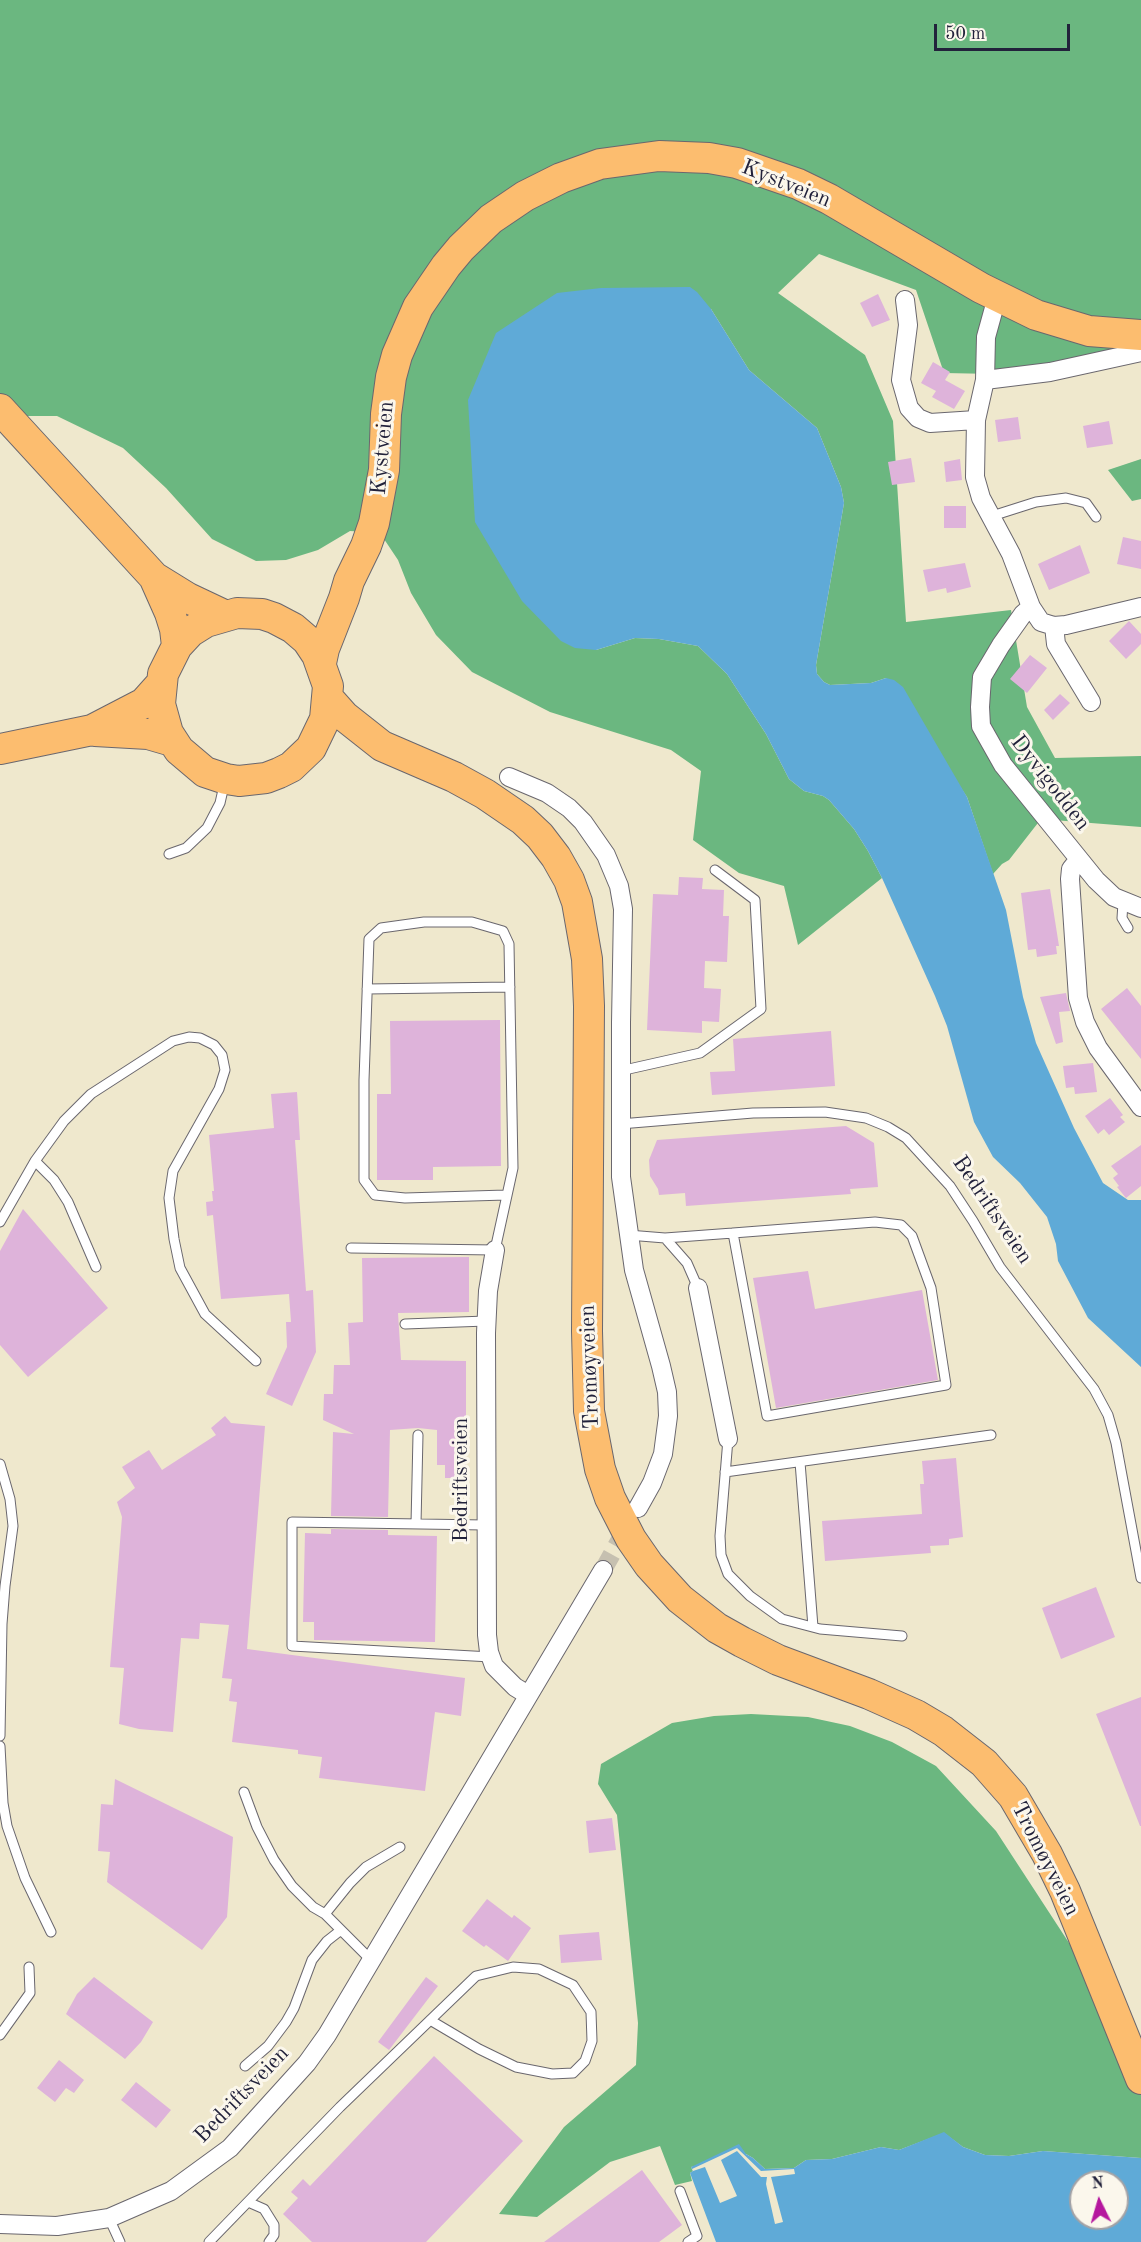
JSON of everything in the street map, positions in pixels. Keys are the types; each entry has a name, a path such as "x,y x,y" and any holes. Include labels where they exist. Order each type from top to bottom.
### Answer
{"main road":[{"name":"Kystveien","path":"321,663 349,581 366,546 379,502 384,470 387,399 391,377 397,355 418,307 446,266 491,219 525,196 561,178 600,164 659,156 709,158 737,163 798,184 829,199 981,288 1036,315 1089,331 1141,335"},
{"path":"0,410 154,577 188,598 224,615"},
{"path":"154,577 173,619 177,646"},
{"name":"Kystveien","path":"285,623 312,616 349,581"},
{"path":"256,614 285,623 307,640 325,674 328,698 325,719 311,748 291,767 266,778 239,781 226,779 195,766 172,741 161,714 161,684 166,664 177,646 198,627 224,615 256,614"},
{"path":"0,749 92,730 144,703 161,684"},
{"name":"Tromøyveien","path":"328,698 344,716 382,746 454,777 485,794 523,820 540,836 556,857 569,880 577,902 587,959 589,1006 586,1331 589,1411 600,1468 610,1498 631,1539 666,1584 692,1609 717,1628 778,1660 869,1694 916,1715 943,1731 984,1763 1013,1796 1030,1822 1065,1891 1141,2079"},
{"path":"92,730 142,733 172,741"},
{"name":"Tromøyveien","path":"311,748 342,745 382,746"}],"street":[{"path":"1000,297 994,308 986,337 985,380 976,420 975,477 981,498 1011,554 1031,607 1041,622 1054,626 1066,625 1140,609"},
{"path":"905,300 908,325 901,380 909,408 918,418 930,423 976,420"},
{"path":"985,380 1050,372 1141,352"},
{"name":"Dyvigodden","path":"1031,607 1023,614 1001,645 982,677 981,726 1003,765 1096,880 1123,903 1141,908"},
{"path":"1054,626 1056,644 1091,702"},
{"path":"509,777 547,793 569,808 596,838 614,873 623,909 621,1177 628,1235 641,1299 667,1392 668,1416 660,1462 652,1483 638,1508"},
{"name":"Dyvigodden","path":"1079,859 1071,869 1070,879 1078,998 1085,1022 1098,1048 1141,1107"},
{"name":"Bedriftsveien","path":"495,1250 486,1321 486,1624 494,1666 515,1687 528,1695"},
{"path":"698,1288 728,1439"},
{"name":"Bedriftsveien","path":"2,2231 109,2218 171,2191 230,2148 308,2063 372,1960 603,1570"}],"lane":[{"path":"992,516 1036,502 1066,498 1086,503 1096,517"},
{"path":"169,854 186,848 207,828 220,803 226,779"},
{"path":"620,1071 700,1053 761,1009 755,900 715,870"},
{"path":"1123,903 1122,918 1128,928"},
{"path":"351,1248 495,1250 513,1168 509,944 503,931 472,922 424,922 381,928 369,939 364,1080 364,1180 375,1195 405,1198 506,1195"},
{"path":"367,989 510,987"},
{"path":"0,1222 35,1161 64,1121 91,1094 173,1041 189,1037 200,1038 214,1045 222,1055 225,1070 219,1089 173,1171 169,1198 173,1229 180,1268 205,1314 256,1361"},
{"name":"Bedriftsveien","path":"620,1124 753,1113 825,1112 866,1118 906,1138 950,1186 1000,1268 1094,1389 1107,1415 1116,1443 1141,1578"},
{"path":"35,1161 54,1180 68,1203 96,1267"},
{"path":"628,1235 665,1238 875,1222 901,1225 912,1236 931,1288 946,1385 767,1416 733,1233"},
{"path":"665,1238 687,1263 698,1288"},
{"path":"405,1324 486,1321"},
{"path":"416,1524 418,1435"},
{"path":"725,1472 992,1436"},
{"path":"728,1439 720,1536 721,1555 728,1574 750,1596 782,1619 813,1627 902,1636"},
{"path":"800,1462 813,1627"},
{"path":"0,1464 12,1516 2,1586 0,1736"},
{"path":"485,1525 292,1522 292,1647 491,1657"},
{"path":"0,1746 3,1803 7,1826 25,1878 51,1932"},
{"path":"244,1792 257,1827 274,1860 292,1886 313,1907 325,1914 372,1960"},
{"path":"325,1914 366,1867 400,1847"},
{"path":"245,2066 268,2046 286,2022 294,2008 312,1960 327,1941 341,1929"},
{"path":"0,2035 30,1993 29,1967"},
{"path":"209,2242 340,2107 430,2020 476,1976 513,1967 539,1969 573,1985 591,2012 592,2041 585,2061 573,2073 552,2074 516,2067 479,2049 430,2020"},
{"path":"680,2191 697,2236 688,2242"},
{"path":"248,2202 264,2209 274,2225 274,2235 269,2242"},
{"path":"109,2218 120,2242"}],"green space":[{"path":"0,0 1141,0 1141,353 994,374 944,373 916,290 819,254 778,293 865,355 893,421 906,622 1011,610 1027,707 1055,758 1141,756 1141,827 1041,819 1009,860 993,874 967,797 886,678 871,683 830,685 817,674 816,665 844,503 841,487 817,428 749,370 711,309 596,650 635,638 659,639 698,646 727,674 766,734 789,779 804,791 829,800 854,829 882,878 798,945 784,886 739,873 693,840 701,771 671,750 550,712 472,672 436,635 411,593 398,560 380,533 350,531 318,550 286,560 256,561 212,539 166,488 123,448 57,416 23,416 0,422"},
{"path":"1141,459 1141,499 1132,501 1108,470"},
{"path":"751,1714 808,1717 850,1726 892,1742 936,1766 996,1831 1086,1969 1141,2089 1141,2158 1043,2151 1009,2156 985,2155 963,2147 944,2133 899,2150 881,2147 832,2159 806,2160 794,2168 765,2169 746,2154 691,2167 692,2181 675,2185 660,2146 610,2162 537,2217 499,2214 564,2127 636,2065 638,2023 617,1815 598,1784 601,1764 672,1723 714,1716"}],"water":[{"path":"690,287 711,309 749,370 817,428 841,487 844,503 816,665 817,674 830,685 871,683 886,678 894,680 903,687 967,797 1006,910 1023,997 1036,1043 1074,1128 1103,1183 1128,1200 1141,1200 1141,1367 1088,1318 1058,1261 1056,1244 1047,1217 1020,1183 993,1157 974,1122 947,1026 935,996 882,878 854,829 829,800 804,791 789,779 766,734 727,674 698,646 659,639 635,638 596,650 575,648 561,641 522,601 475,522 468,400 496,333 557,293 601,288"},
{"path":"944,2132 963,2147 985,2155 1009,2156 1043,2151 1141,2158 1141,2242 716,2242 690,2173 693,2171 691,2167 739,2144 746,2154 765,2169 794,2168 806,2160 832,2159 881,2147 899,2150"}],"pier":[{"path":"737,2148 761,2171 794,2169 795,2174 771,2177 783,2222 775,2224 766,2184 767,2177 761,2177 737,2151 721,2160 737,2196 720,2203 705,2167 693,2171 692,2169"}],"building":[{"path":"878,294 890,320 872,327 860,303"},
{"path":"933,362 950,372 945,380 965,391 954,409 932,397 936,391 921,383"},
{"path":"1018,417 1021,439 998,442 995,420"},
{"path":"1109,421 1113,444 1087,448 1083,426"},
{"path":"911,458 915,482 892,485 888,462"},
{"path":"960,459 962,480 946,482 944,462"},
{"path":"944,506 966,506 966,528 944,528"},
{"path":"1123,537 1141,541 1141,569 1117,564"},
{"path":"1080,545 1090,573 1049,590 1038,564"},
{"path":"965,563 971,587 947,593 946,588 928,592 923,570"},
{"path":"1129,621 1141,634 1141,644 1126,659 1109,641"},
{"path":"1030,655 1047,668 1027,693 1010,679"},
{"path":"1060,694 1070,703 1053,720 1044,710"},
{"path":"679,877 703,878 702,889 724,890 723,916 729,916 727,962 705,961 704,988 721,989 719,1022 702,1021 702,1033 647,1030 653,894 678,895"},
{"path":"1050,889 1059,946 1056,946 1057,954 1037,957 1036,949 1028,950 1021,893"},
{"path":"1127,988 1141,1006 1141,1059 1101,1009"},
{"path":"1066,993 1070,1011 1059,1012 1063,1042 1056,1044 1040,997"},
{"path":"500,1020 501,1166 433,1167 433,1180 377,1180 377,1094 391,1094 390,1021"},
{"path":"831,1031 835,1086 712,1095 710,1072 735,1071 733,1039"},
{"path":"1093,1063 1097,1092 1075,1094 1074,1087 1066,1088 1063,1066"},
{"path":"297,1092 300,1140 295,1140 306,1291 313,1290 316,1352 292,1406 266,1394 287,1347 286,1322 291,1322 289,1294 221,1299 213,1215 207,1216 206,1202 213,1201 212,1191 214,1191 209,1135 274,1128 271,1094"},
{"path":"1110,1098 1123,1115 1120,1117 1125,1122 1109,1135 1104,1129 1098,1134 1085,1116"},
{"path":"846,1126 874,1143 878,1187 850,1189 851,1194 686,1206 685,1193 659,1195 650,1176 649,1160 657,1140"},
{"path":"1141,1145 1141,1186 1126,1198 1117,1187 1119,1186 1113,1178 1118,1174 1111,1166"},
{"path":"23,1209 108,1308 28,1377 0,1345 0,1251"},
{"path":"469,1257 469,1312 398,1313 401,1360 466,1361 466,1478 445,1478 445,1465 437,1465 437,1430 418,1428 390,1430 388,1517 331,1516 333,1432 354,1434 323,1420 324,1394 333,1394 334,1365 350,1365 348,1323 363,1322 362,1258"},
{"path":"808,1271 815,1309 922,1290 938,1380 776,1408 753,1278"},
{"path":"225,1416 231,1423 265,1426 247,1649 465,1678 461,1716 435,1712 425,1791 319,1778 322,1757 298,1754 298,1750 232,1742 237,1702 229,1701 232,1679 222,1678 229,1625 200,1623 199,1639 181,1638 173,1732 139,1729 119,1724 124,1668 110,1667 122,1517 117,1502 135,1488 122,1467 149,1450 162,1470 216,1435 211,1428"},
{"path":"956,1458 963,1537 949,1539 949,1545 930,1546 931,1553 825,1561 822,1521 922,1514 920,1484 924,1484 922,1461"},
{"path":"331,1529 388,1530 388,1535 437,1536 435,1642 314,1640 314,1622 303,1622 305,1533 331,1534"},
{"path":"1096,1587 1115,1637 1061,1659 1042,1608"},
{"path":"1141,1697 1141,1826 1140,1826 1096,1714"},
{"path":"115,1779 233,1837 227,1917 202,1950 107,1882 110,1852 98,1851 101,1804 113,1805"},
{"path":"612,1818 616,1850 589,1853 586,1821"},
{"path":"487,1899 512,1918 514,1915 531,1928 508,1961 462,1931"},
{"path":"599,1932 602,1960 561,1963 559,1935"},
{"path":"94,1977 153,2022 141,2042 125,2059 66,2014 77,1994"},
{"path":"426,1977 438,1986 389,2050 378,2042"},
{"path":"434,2056 523,2141 426,2242 312,2242 283,2214 298,2198 291,2192 303,2179 310,2186"},
{"path":"59,2060 84,2080 74,2093 66,2088 55,2102 37,2088"},
{"path":"136,2082 171,2110 156,2128 121,2100"},
{"path":"642,2170 682,2225 659,2242 544,2242"}],"tunnel":[{"path":"603,1570 628,1525"}]}
